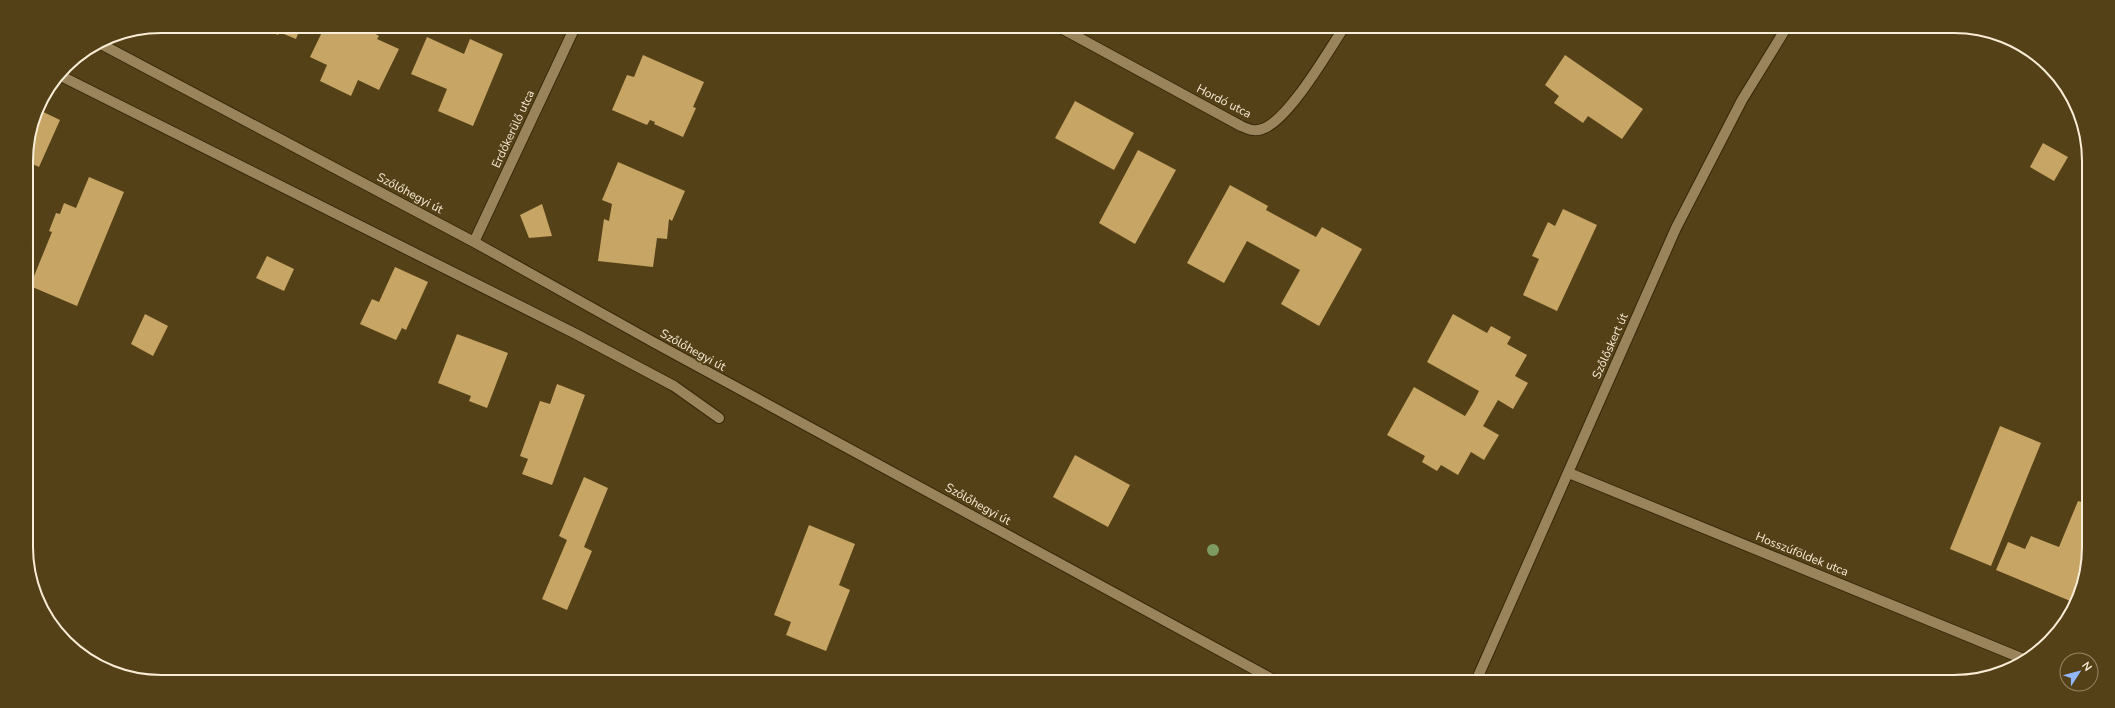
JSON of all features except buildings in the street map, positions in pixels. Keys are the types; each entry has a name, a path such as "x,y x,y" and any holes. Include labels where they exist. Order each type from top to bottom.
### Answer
{"street":[{"name":"Erdőkerülő utca","path":"474,242 572,33"},
{"name":"Hordó utca","path":"1069,33 1241,126 1255,131 1263,129 1272,123 1293,102 1340,33"},
{"name":"Szőlőskert út","path":"1479,675 1676,228 1742,100 1783,33"},
{"name":"Szőlőhegyi út","path":"105,46 474,242 653,342 1265,675"},
{"path":"65,78 576,334 674,386 719,418"},
{"name":"Hosszúföldek utca","path":"1569,473 2019,657"}]}
